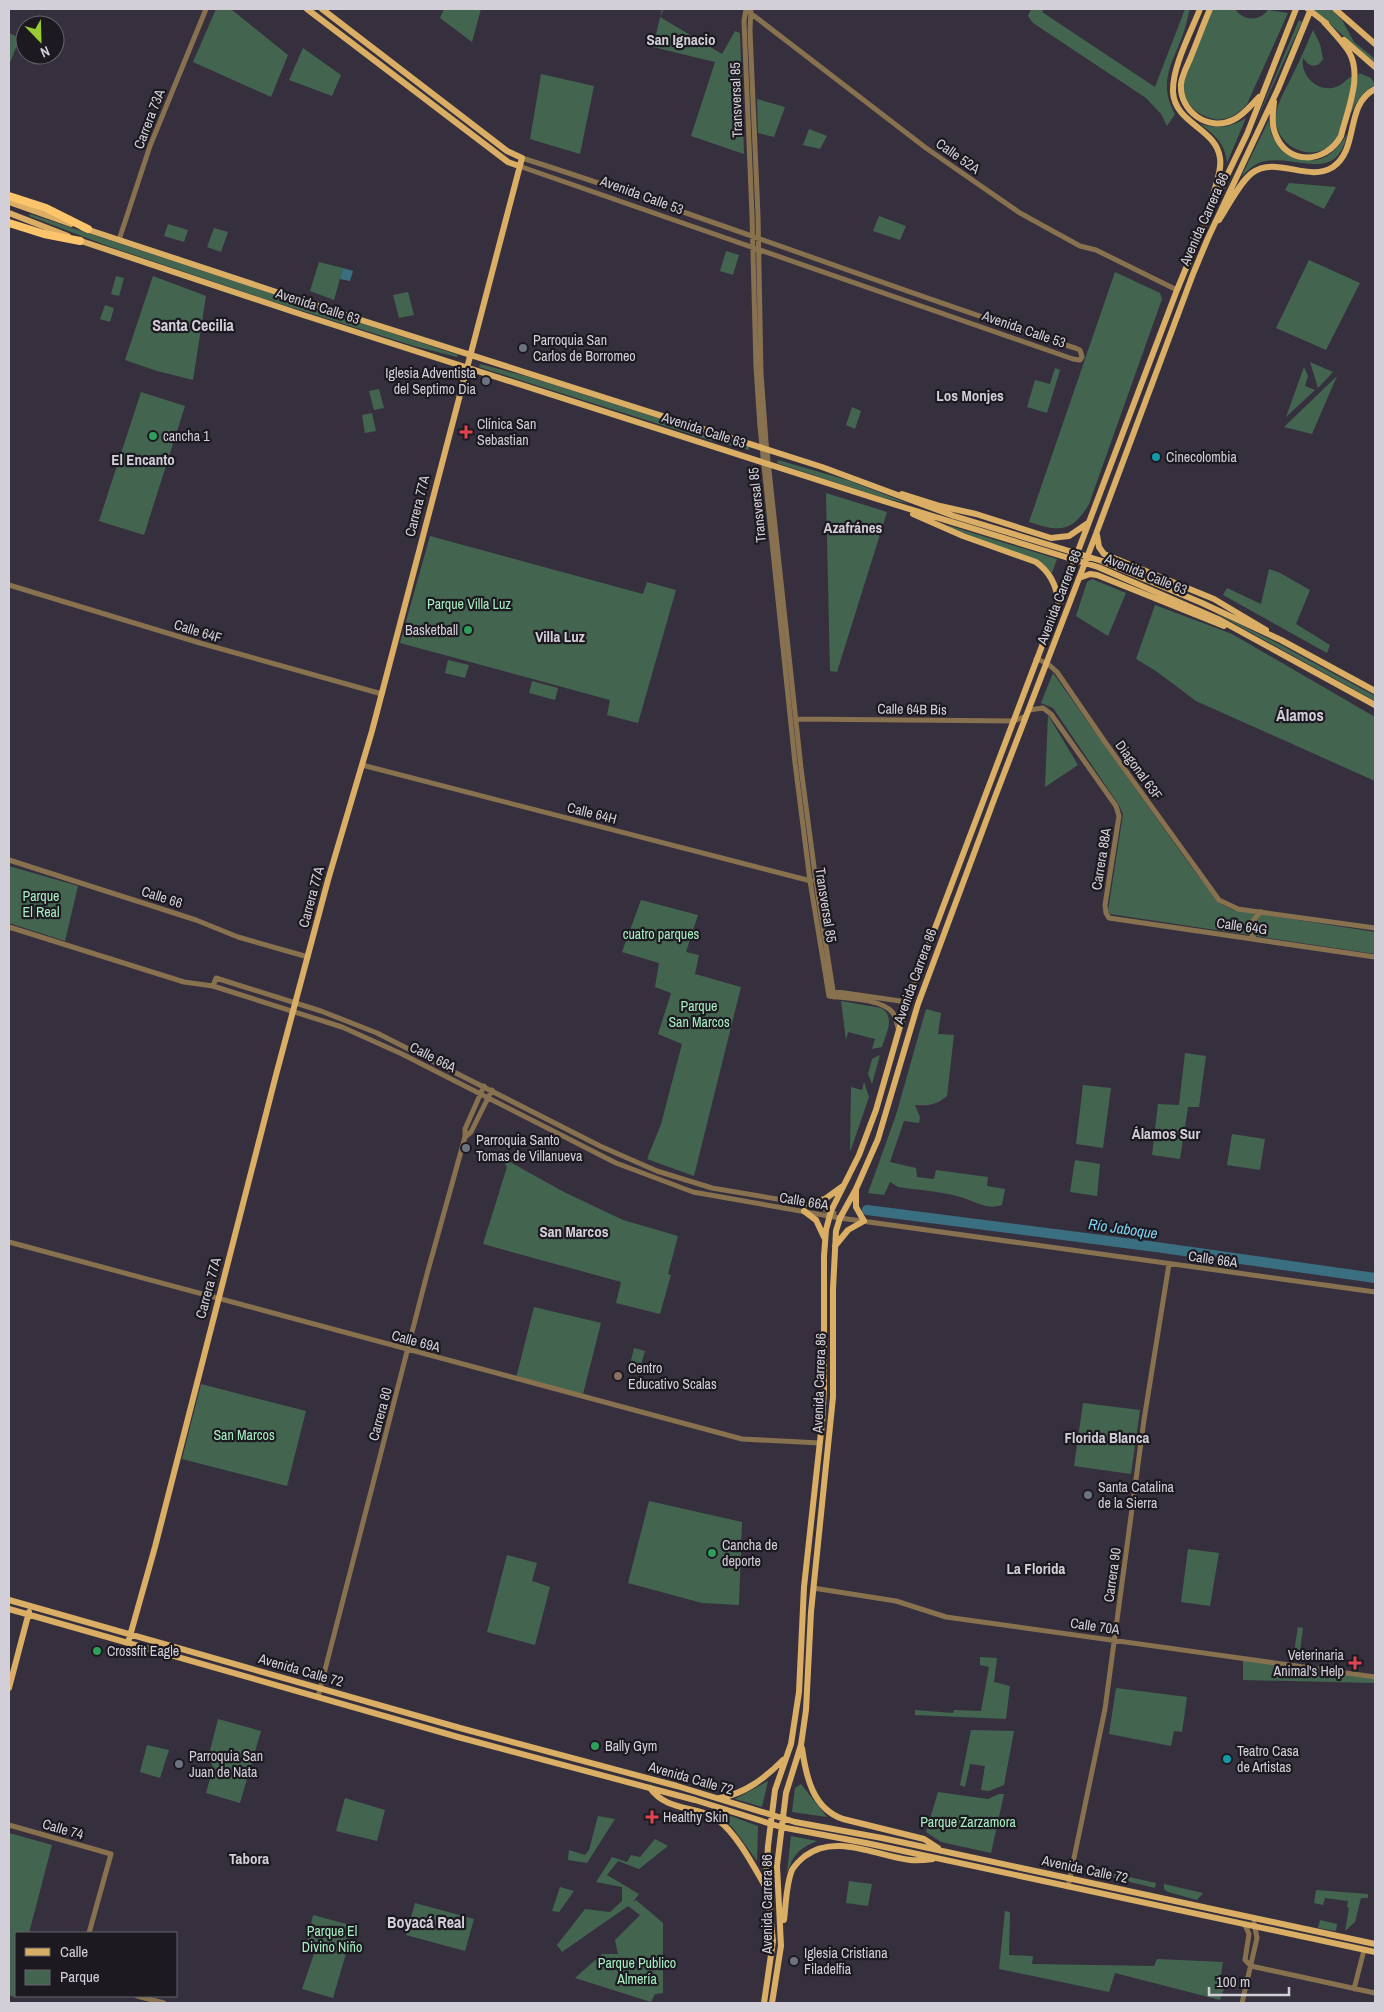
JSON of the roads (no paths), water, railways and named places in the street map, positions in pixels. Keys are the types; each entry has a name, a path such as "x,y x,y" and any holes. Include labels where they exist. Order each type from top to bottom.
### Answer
{"highway":[{"path":"9,196 46,208 88,230"},
{"path":"9,223 44,234 80,241"}],"main road":[{"name":"Avenida Calle 53","path":"307,9 508,162 519,166"},
{"name":"Avenida Calle 53","path":"322,9 507,151 522,158"},
{"path":"1200,9 1176,72 1173,91 1178,108 1182,114 1208,136 1220,157 1217,181 1206,217"},
{"path":"1210,9 1181,81 1182,94 1188,109 1202,120 1216,124 1228,122 1240,116 1262,94"},
{"name":"Avenida Carrera 86","path":"764,2003 772,1941 766,1888 766,1867 777,1780 792,1738 799,1694 804,1594 824,1396 825,1239 830,1214 865,1141 879,1103 898,1028 907,1002 1176,290 1206,217 1247,134 1296,9"},
{"path":"1310,9 1375,67"},
{"name":"Avenida Carrera 86","path":"772,2003 781,1946 780,1908 776,1880 782,1819 787,1788 801,1745 807,1701 813,1588 833,1397 834,1247 836,1231 840,1218 856,1189 878,1139 918,1004 1208,238 1276,92 1310,9"},
{"path":"1335,9 1375,44"},
{"path":"1276,92 1273,118 1274,132 1279,142 1289,152 1303,157 1316,156 1331,150 1341,136 1352,90 1354,66 1349,52 1324,22"},
{"path":"1208,238 1245,180 1253,172 1272,166 1321,171 1339,162 1345,153 1353,120 1359,105 1375,89"},
{"name":"Carrera 77A","path":"128,1643 293,1010 328,880 382,694 522,158"},
{"name":"Avenida Calle 63","path":"9,202 88,230 822,467 952,519"},
{"name":"Avenida Calle 63","path":"9,214 80,241 877,499 1102,561 1200,606 1282,640 1375,691"},
{"path":"878,488 976,514 1051,538 1069,536 1088,523"},
{"path":"877,499 963,536 1036,562 1053,581 1058,601"},
{"path":"1096,534 1100,550 1104,554 1217,601 1249,618 1282,640"},
{"path":"1079,578 1090,574 1101,576 1204,619 1242,632"},
{"name":"Avenida Calle 63","path":"1200,606 1242,632 1375,705"},
{"path":"808,1204 828,1197 847,1182"},
{"path":"834,1247 848,1230 864,1222 856,1207 856,1189"},
{"path":"804,1211 816,1220 825,1239"},
{"name":"Avenida Calle 72","path":"9,1600 719,1799 782,1819 941,1850 1375,1944"},
{"path":"9,1688 30,1606"},
{"name":"Avenida Calle 72","path":"9,1609 462,1738 650,1788 770,1824 1375,1952"},
{"path":"801,1745 810,1786 816,1798 832,1815 843,1820 924,1839 941,1850"},
{"path":"719,1799 732,1796 749,1788 768,1775 786,1757"},
{"path":"650,1788 662,1801 710,1816 721,1822 740,1846 766,1888"},
{"path":"781,1946 790,1876 793,1868 818,1848 831,1845 909,1860 939,1859"}],"street":[{"name":"Carrera 73A","path":"119,240 152,141 206,9"},
{"name":"Transversal 85","path":"747,10 744,21 756,238 756,374 813,881"},
{"name":"Calle 52A","path":"747,10 926,148 1020,213 1080,246 1096,250 1176,290"},
{"name":"Avenida Calle 53","path":"519,166 1073,360 1080,360 1082,357 1080,350 1075,348 593,180 522,158"},
{"name":"Transversal 85","path":"775,543 787,686 813,881 831,994"},
{"name":"Calle 64F","path":"9,585 210,646 382,694"},
{"name":"Diagonal 63F","path":"1036,659 1047,663 1057,672 1219,900"},
{"path":"787,686 792,714 796,719"},
{"name":"Carrera 88A","path":"1028,713 1043,708 1051,714 1116,806 1119,816 1105,905 1107,916"},
{"name":"Calle 64B Bis","path":"796,719 1014,721 1028,713"},
{"name":"Calle 64H","path":"362,765 813,881"},
{"name":"Calle 66","path":"9,860 196,920 238,936 308,957"},
{"name":"Calle 64G","path":"1219,900 1232,907 1375,928"},
{"path":"1254,939 1250,926 1252,920 1261,912"},
{"name":"Calle 64G","path":"1107,916 1112,919 1375,956"},
{"name":"Calle 66A","path":"9,927 184,982 213,986 342,1027 596,1153 671,1185 731,1200 830,1214"},
{"name":"Calle 66A","path":"213,986 216,978 350,1021 484,1086 600,1146 657,1171 712,1188 808,1204 840,1218 864,1222 1375,1292"},
{"path":"831,994 907,1002"},
{"path":"831,994 885,1006 893,1013 898,1028"},
{"name":"Carrera 80","path":"318,1697 387,1428 465,1137 465,1129 484,1086"},
{"name":"Carrera 80","path":"465,1137 471,1132 492,1090"},
{"name":"Calle 69A","path":"9,1242 742,1439 820,1443"},
{"name":"Carrera 90","path":"1068,1887 1100,1740 1144,1420 1169,1264"},
{"name":"Calle 70A","path":"813,1588 896,1601 946,1617 1375,1677"},
{"name":"Calle 74","path":"9,1825 111,1854 89,1932"},
{"path":"1242,2003 1257,1936 1252,1918"},
{"path":"1245,1925 1249,1934 1245,1960 1251,1966 1375,1993"},
{"path":"1354,1988 1364,1950"},
{"path":"141,1997 164,2003"}],"water":[{"path":"343,268 353,271 350,281 340,279"}],"waterway":[{"name":"Río Jaboque","path":"867,1210 1156,1247 1375,1278"}],"place":[{"name":"Parroquia San Carlos de Borromeo","path":"523,348"},
{"name":"Iglesia Adventista del Septimo Dia","path":"486,381"},
{"name":"Clínica San Sebastian","path":"466,432"},
{"name":"cancha 1","path":"153,436"},
{"name":"Cinecolombia","path":"1156,457"},
{"name":"Basketball","path":"468,630"},
{"name":"Parroquia Santo Tomas de Villanueva","path":"466,1148"},
{"name":"Centro Educativo Scalas","path":"618,1376"},
{"name":"Santa Catalina de la Sierra","path":"1088,1495"},
{"name":"Cancha de deporte","path":"712,1553"},
{"name":"Crossfit Eagle","path":"97,1651"},
{"name":"Veterinaria Animal's Help","path":"1355,1663"},
{"name":"Bally Gym","path":"595,1746"},
{"name":"Teatro Casa de Artistas","path":"1227,1759"},
{"name":"Parroquia San Juan de Nata","path":"179,1764"},
{"name":"Healthy Skin","path":"652,1817"},
{"name":"Iglesia Cristiana Filadelfia","path":"794,1961"}],"district":[{"name":"San Ignacio","path":"681,40"},
{"name":"Santa Cecilia","path":"193,325"},
{"name":"Los Monjes","path":"970,396"},
{"name":"El Encanto","path":"143,460"},
{"name":"Azafránes","path":"853,528"},
{"name":"Villa Luz","path":"560,637"},
{"name":"Álamos","path":"1300,715"},
{"name":"Álamos Sur","path":"1166,1134"},
{"name":"San Marcos","path":"574,1232"},
{"name":"Florida Blanca","path":"1107,1438"},
{"name":"La Florida","path":"1036,1569"},
{"name":"Tabora","path":"249,1859"},
{"name":"Boyacá Real","path":"426,1922"}],"park label":[{"name":"Parque Villa Luz","path":"469,604"},
{"name":"Parque El Real","path":"41,904"},
{"name":"cuatro parques","path":"661,934"},
{"name":"Parque San Marcos","path":"699,1014"},
{"name":"Parque Zarzamora","path":"968,1822"},
{"name":"Parque El Divino Niño","path":"332,1939"},
{"name":"Parque Publico Almería","path":"637,1972"}]}
